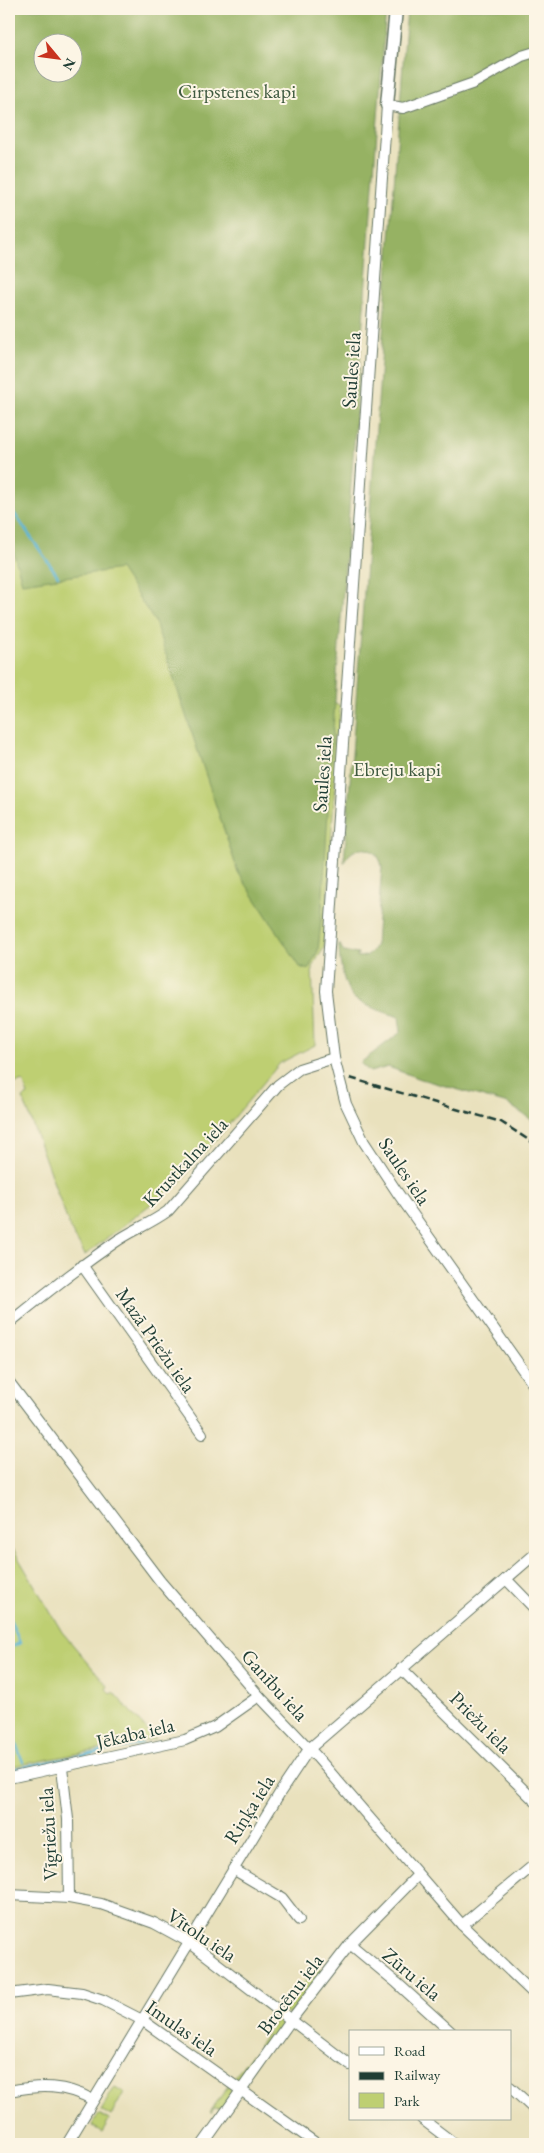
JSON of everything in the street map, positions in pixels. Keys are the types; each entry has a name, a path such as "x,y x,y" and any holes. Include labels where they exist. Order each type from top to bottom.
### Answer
{"main road":[{"path":"387,105 396,9"}],"street":[{"path":"387,105 404,108 474,83 522,56 535,52"},
{"name":"Saules iela","path":"387,105 326,991 334,1058 346,1104 370,1153 535,1387"},
{"name":"Krustkalna iela","path":"9,1323 82,1265 117,1241 150,1224 168,1211 234,1138 278,1085 299,1069 334,1058"},
{"name":"Mazā Priežu iela","path":"82,1265 202,1434"},
{"name":"Ganību iela","path":"9,1382 160,1581 309,1749 417,1876 462,1925 535,1995"},
{"name":"Riņķa iela","path":"67,2144 233,1869 309,1749 535,1554"},
{"path":"506,1579 535,1609"},
{"name":"Priežu iela","path":"401,1669 535,1801"},
{"name":"Jēkaba iela","path":"9,1778 185,1740 215,1727 260,1696"},
{"name":"Vīgriežu iela","path":"62,1768 68,1819 69,1898"},
{"path":"462,1925 535,1864"},
{"path":"233,1869 282,1898 299,1920"},
{"name":"Brocēnu iela","path":"203,2144 291,2020 350,1944 417,1876"},
{"name":"Vītolu iela","path":"9,1895 69,1898 101,1904 154,1922 189,1942 349,2064"},
{"name":"Zūru iela","path":"350,1944 449,2030"},
{"name":"Imulas iela","path":"9,1994 48,1990 82,1993 103,2000 142,2020 317,2144"},
{"path":"9,2091 43,2086 65,2087 93,2100"},
{"path":"512,2089 535,2110"},
{"path":"423,2120 455,2144"}],"green space":[{"name":"Cirpstenes kapi","path":"9,9 386,9 334,714 322,911 318,951 308,970 300,967 238,872 155,622 120,569 22,583 9,536"},
{"name":"Ebreju kapi","path":"407,9 535,9 535,1117 532,1120 508,1104 421,1079 388,1067 370,1072 360,1063 401,1032 399,1017 360,1002 351,995 342,973 340,956 339,943 344,952 358,954 357,957 369,954 376,944 382,866 375,853 364,849 358,849 353,852 344,863"},
{"path":"9,472 340,706 324,948 312,967 315,1045 280,1063 182,1180 85,1255 70,1228 23,1098 28,1095 23,1081 10,1085 9,1082"},
{"path":"9,1542 62,1632 108,1686 106,1689 111,1694 113,1692 155,1739 9,1767"},
{"path":"317,1966 324,1971 290,2015 283,2011"},
{"path":"280,2016 286,2020 264,2051 258,2046"},
{"path":"251,2055 258,2060 241,2084 231,2082"},
{"path":"228,2086 234,2092 223,2109 214,2108 211,2113 210,2112"},
{"path":"115,2087 124,2092 111,2116 101,2110"},
{"path":"99,2114 109,2120 102,2132 92,2126"}],"waterway":[{"path":"9,506 58,576"},
{"path":"9,1617 20,1643 9,1648"},
{"path":"9,1726 23,1762"},
{"path":"9,1770 142,1744"}],"railway":[{"path":"350,1078 501,1122 535,1144"}]}
